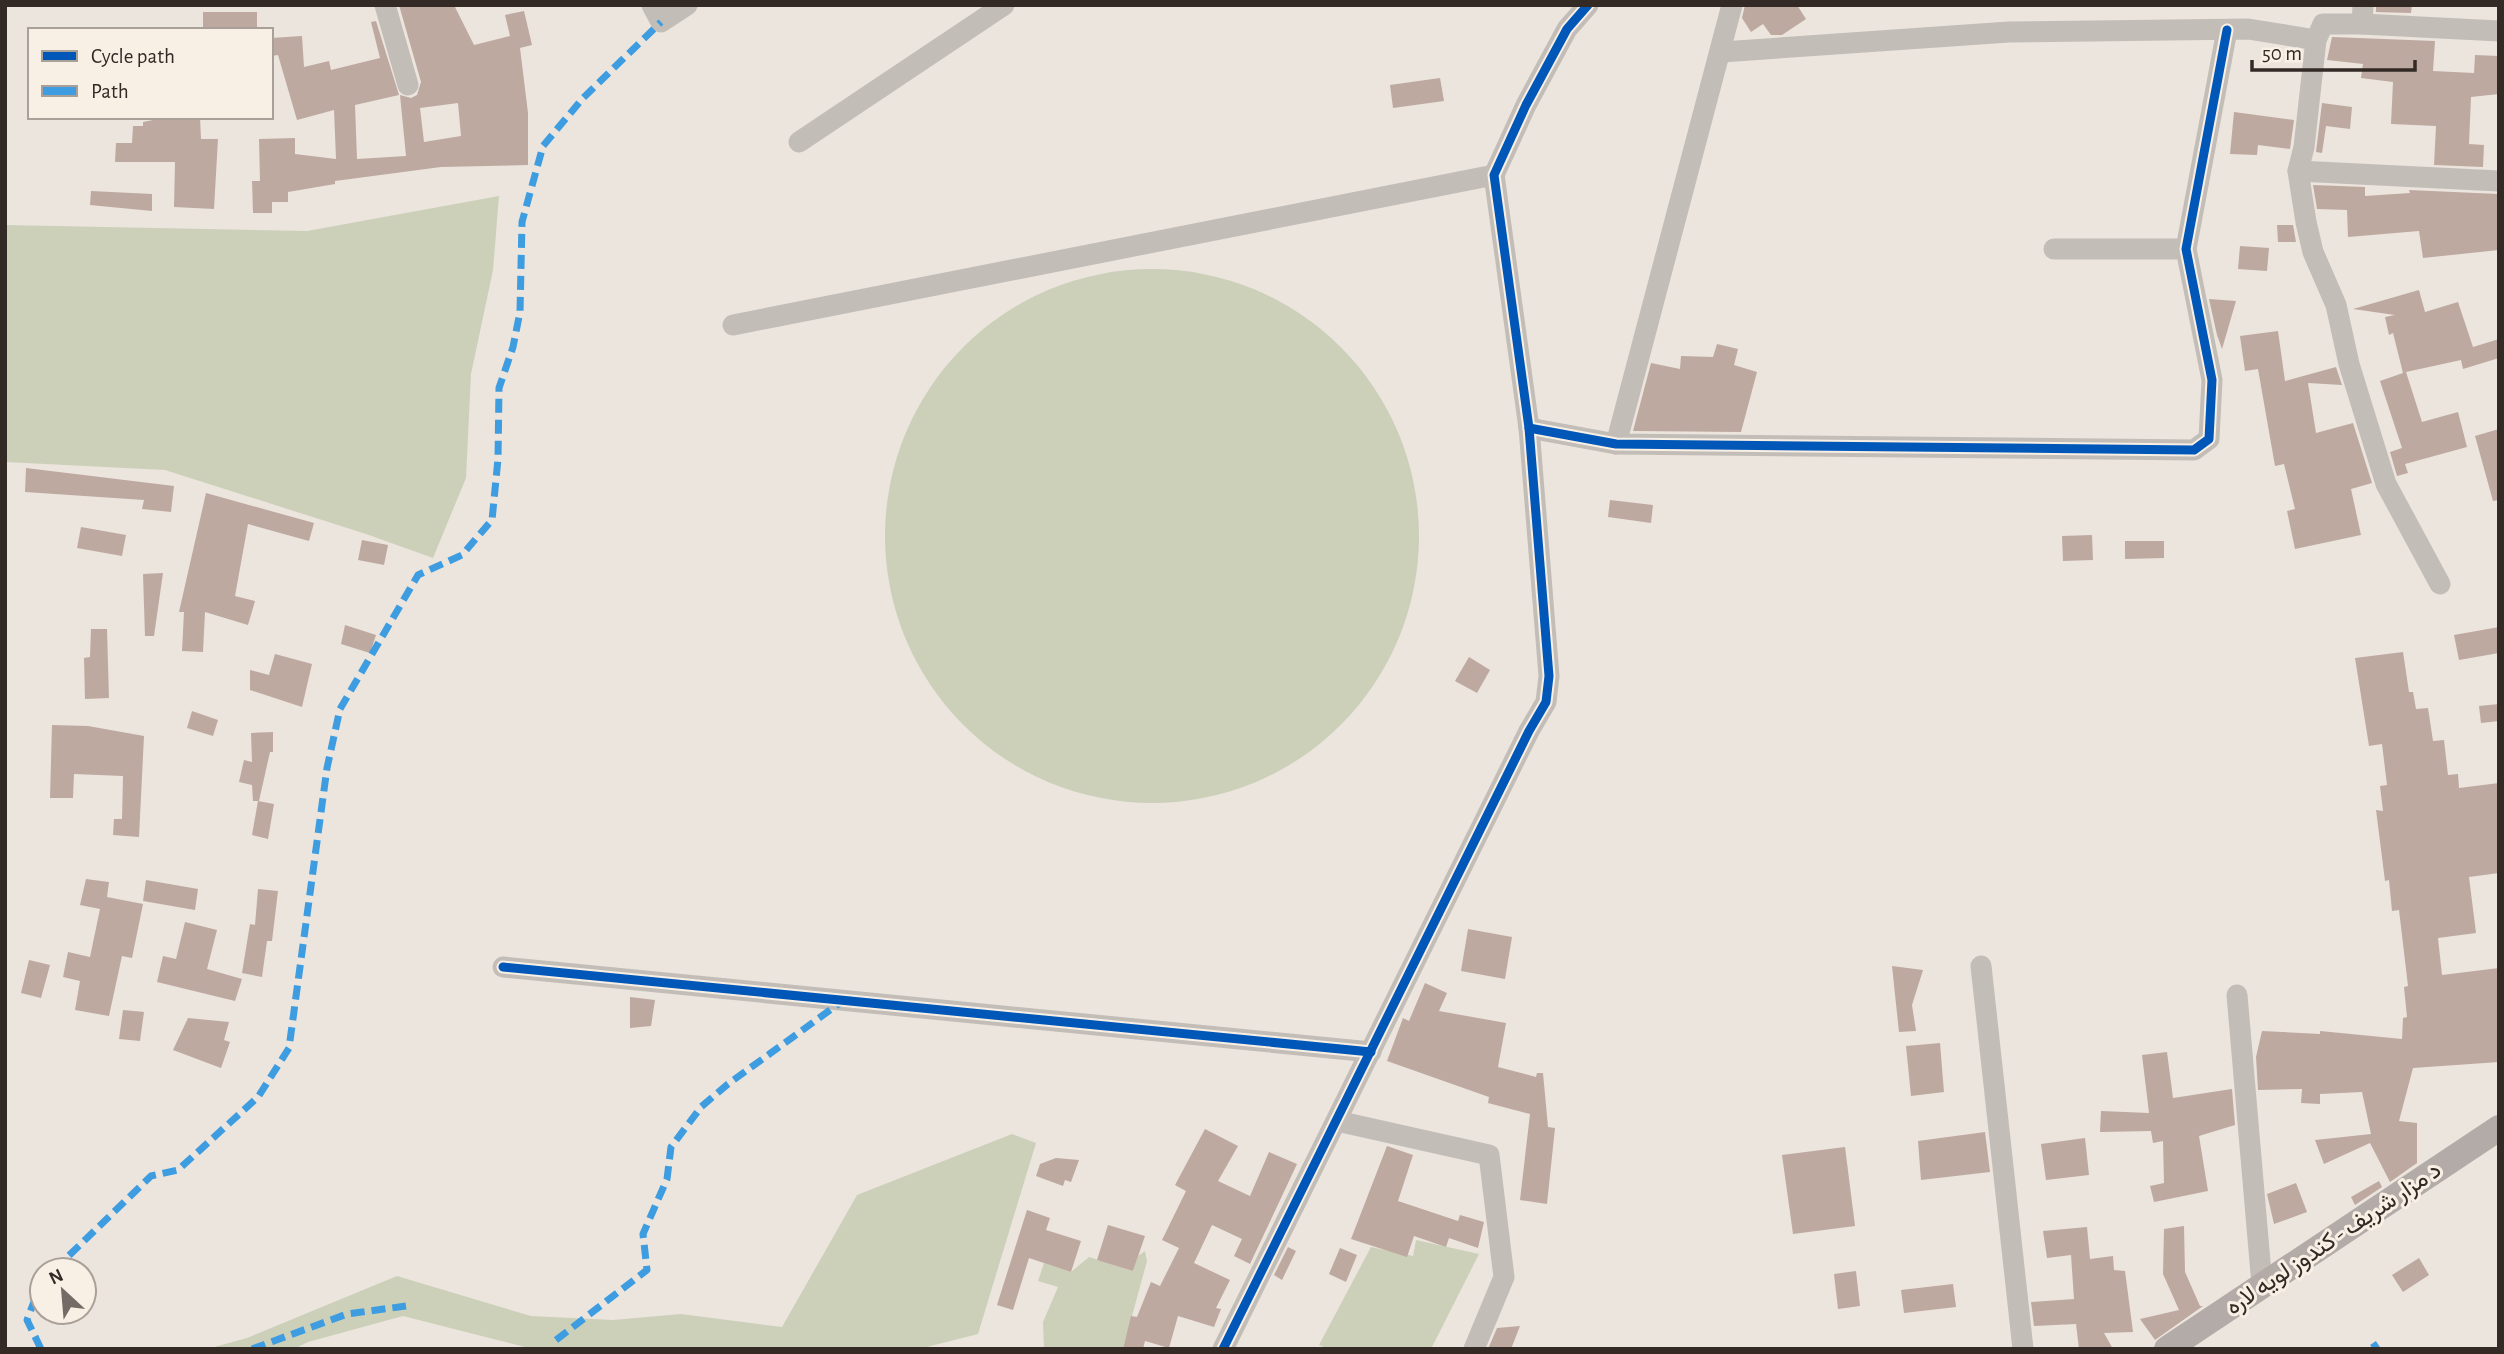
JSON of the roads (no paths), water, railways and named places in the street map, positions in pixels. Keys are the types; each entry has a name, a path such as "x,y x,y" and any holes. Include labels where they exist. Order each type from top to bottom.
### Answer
{"main road":[{"name":"د مزار شریف - کندوز لویه لاره","path":"2167,1349 2499,1128"}],"street":[{"path":"385,5 408,85"},
{"path":"652,5 661,22 687,5"},
{"path":"800,142 1004,5"},
{"path":"1223,1349 1522,743 1546,702 1549,676 1529,428 1494,175 1526,105 1567,29 1588,5"},
{"path":"1616,444 1722,52 1732,5"},
{"path":"2440,584 2386,484 2349,364 2336,305 2313,252 2298,171 2304,147 2316,40 2323,24 2363,15 2499,32"},
{"path":"1722,52 2008,32 2248,29 2316,40"},
{"path":"1529,428 1616,444 2194,450 2209,439 2212,380 2186,249 2227,30"},
{"path":"2298,171 2499,181"},
{"path":"733,325 1494,175"},
{"path":"2054,249 2186,249"},
{"path":"1981,966 2024,1349"},
{"path":"503,967 1371,1052"},
{"path":"2237,995 2262,1285"},
{"path":"1337,1121 1489,1156 1504,1278 1474,1349"}]}
